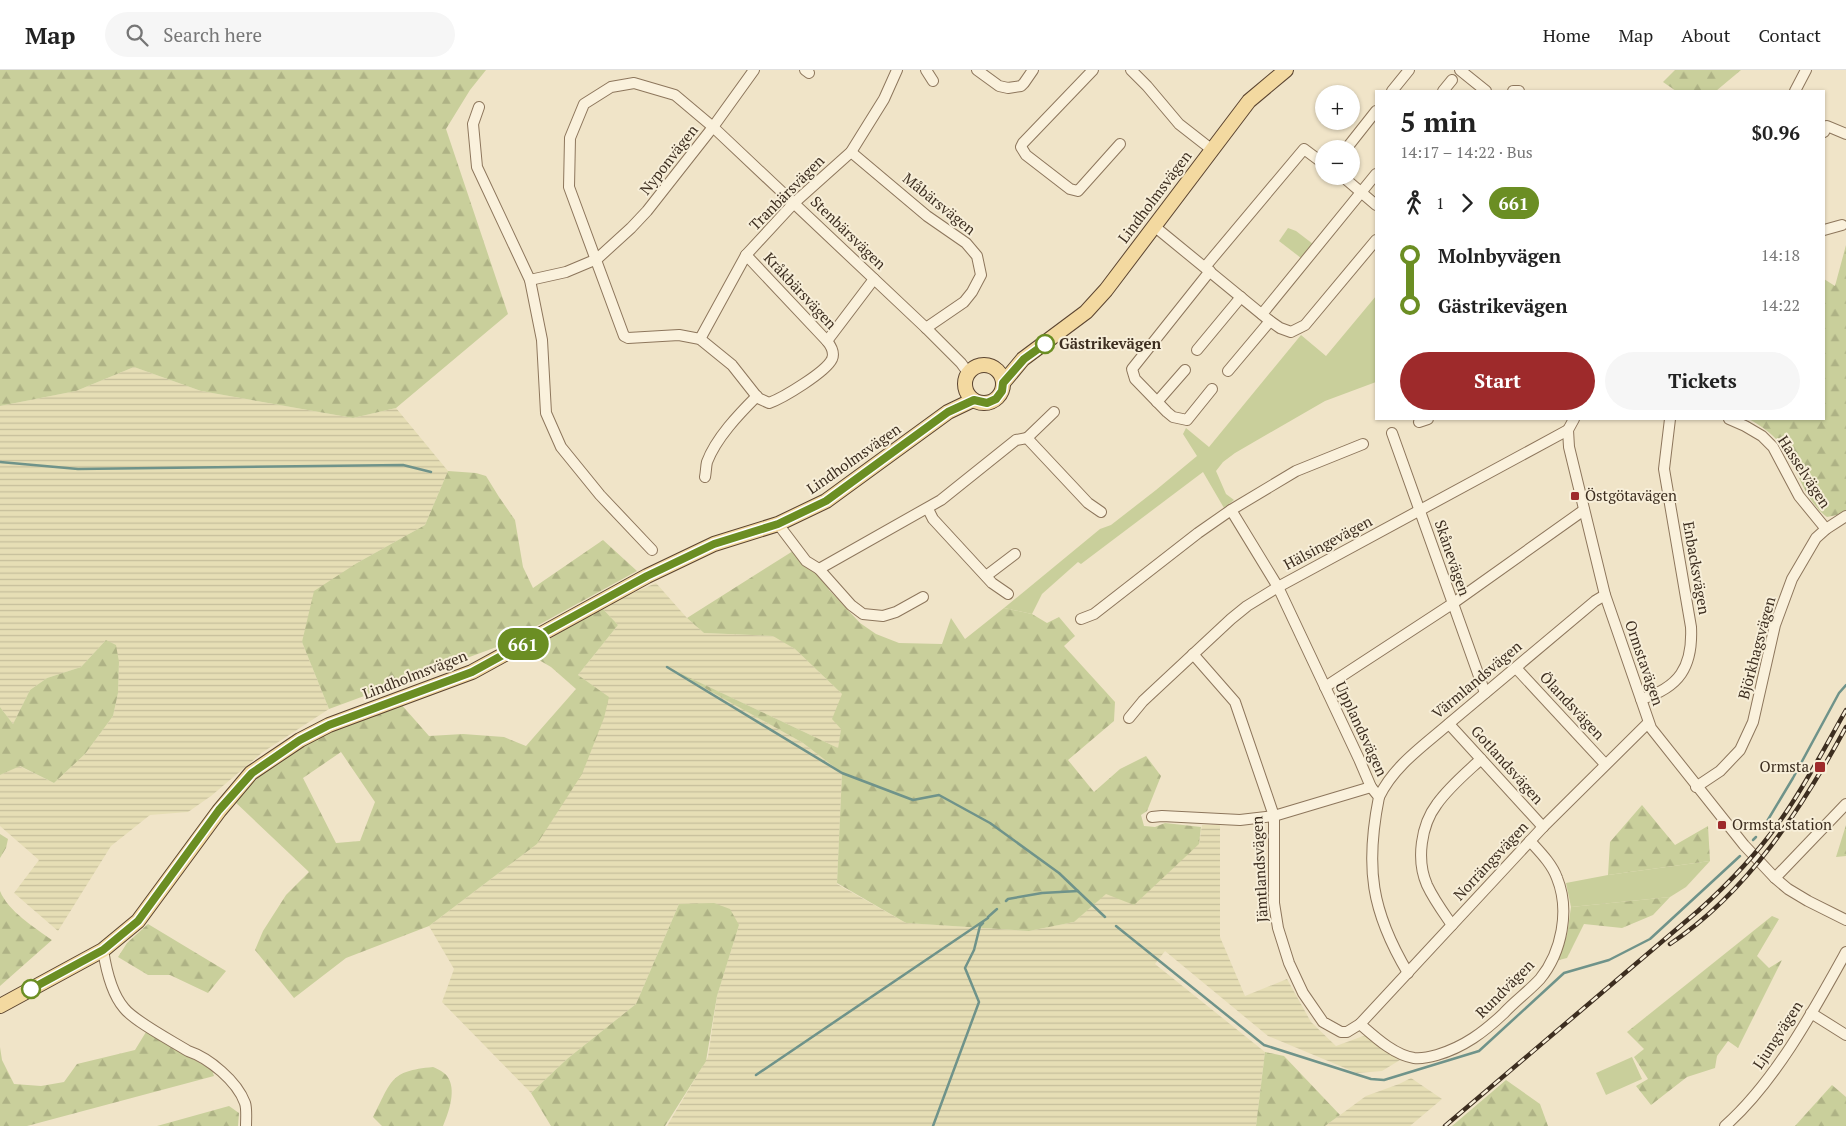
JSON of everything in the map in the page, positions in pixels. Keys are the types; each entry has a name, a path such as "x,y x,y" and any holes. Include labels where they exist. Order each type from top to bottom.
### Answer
{"main road":[{"name":"Lindholmsvägen","path":"1024,359 994,369 986,366 968,368 966,380 970,394 982,403 992,402 999,396 1003,383 1024,359 1086,312 1106,290 1249,101 1286,70"},
{"path":"994,369 1000,375 1003,383"},
{"name":"Lindholmsvägen","path":"0,1006 103,950 138,921 219,810 252,773 300,740 329,725 472,672 647,576 714,544 778,524 826,501 970,394"}],"street":[{"name":"Nyponvägen","path":"597,259 647,211 713,127 754,70"},
{"name":"Tranbärsvägen","path":"700,339 746,255 794,202 851,152 884,99 897,70"},
{"path":"926,70 933,81"},
{"path":"982,71 998,86 1008,88 1021,86 1033,70"},
{"path":"1093,70 1023,143 1021,146 1022,150 1070,189 1078,191 1120,144"},
{"path":"1131,70 1179,124 1212,150"},
{"path":"1393,90 1409,70"},
{"path":"1460,70 1485,90"},
{"path":"1796,90 1806,70"},
{"path":"1444,90 1452,80"},
{"name":"Stenbärsvägen","path":"700,339 678,335 628,338 624,336 569,187 570,138 584,104 611,87 634,83 675,95 713,127 794,202 968,368"},
{"path":"478,108 473,124 477,167 530,280 542,340 546,413 560,447 600,495 652,550"},
{"path":"1353,140 1375,112"},
{"path":"1825,130 1827,126 1846,134"},
{"path":"1212,389 1187,420 1173,417 1135,379 1132,369 1207,269 1304,149 1315,157"},
{"name":"Måbärsvägen","path":"851,152 927,216 966,243 977,256 981,275 972,292 964,302 926,328"},
{"path":"1262,314 1375,175"},
{"path":"1353,185 1375,204"},
{"path":"1825,230 1845,223"},
{"path":"1154,226 1270,321 1280,328 1291,332 1305,325 1375,241"},
{"name":"Kråkbärsvägen","path":"746,255 827,341 833,350 833,358 823,370 778,400 769,403 757,396"},
{"path":"530,280 566,272 597,259"},
{"path":"827,341 874,279"},
{"path":"1197,350 1241,297"},
{"path":"1228,371 1270,321"},
{"path":"700,339 732,365 757,396 732,423 714,449 707,462 705,477"},
{"path":"1158,402 1185,370"},
{"path":"819,568 941,500 1016,440 1027,438 1054,412"},
{"path":"1568,430 1573,420"},
{"name":"Enbacksvägen","path":"1641,699 1657,694 1676,680 1688,660 1691,640 1691,627 1664,469 1670,420"},
{"name":"Hasselvägen","path":"1731,420 1762,436 1773,447 1799,496 1826,529"},
{"name":"Ormstavägen","path":"1568,430 1569,447 1605,595 1648,723 1696,787 1753,856 1775,878 1788,889 1808,901 1846,920"},
{"name":"Hälsingevägen","path":"1130,718 1142,701 1247,606 1278,587 1568,430"},
{"name":"Skånevägen","path":"1392,433 1484,693"},
{"path":"1027,438 1088,503 1101,512"},
{"path":"1081,619 1094,614 1230,510 1296,471 1363,444"},
{"path":"928,508 933,519 992,584 1008,594"},
{"name":"Upplandsvägen","path":"1230,510 1278,587 1371,787 1379,797 1373,827 1373,879 1378,909 1388,936 1408,973"},
{"path":"1325,687 1452,604 1584,510"},
{"name":"Björkhagsvägen","path":"1696,787 1720,771 1733,758 1746,740 1753,722 1775,626 1792,580 1816,538 1846,516"},
{"path":"778,524 806,562 819,568 851,605 863,614 883,616 896,612 923,598"},
{"path":"986,576 1015,554"},
{"name":"Värmlandsvägen","path":"1379,797 1394,773 1484,693 1595,601 1605,595"},
{"name":"Jämtlandsvägen","path":"1193,654 1235,702 1274,816 1274,903 1278,928 1289,963 1303,993 1322,1022 1341,1032 1347,1032 1360,1024"},
{"name":"Ölandsvägen","path":"1516,668 1605,764"},
{"name":"Norrängsvägen","path":"1360,1024 1543,827 1648,723"},
{"name":"Gotlandsvägen","path":"1449,724 1543,827"},
{"path":"1452,925 1426,884 1422,866 1425,827 1436,805 1481,759"},
{"path":"1152,817 1240,820 1274,816 1371,787"},
{"path":"1775,878 1846,804"},
{"name":"Rundvägen","path":"1360,1024 1395,1051 1408,1057 1415,1059 1434,1056 1451,1051 1485,1030 1539,979 1550,964 1557,948 1563,923 1563,901 1557,877 1551,866 1530,841"},
{"path":"103,950 112,984 124,1008 188,1051 197,1054 229,1078 245,1103 246,1126"},
{"name":"Ljungvägen","path":"1725,1126 1748,1103 1770,1076 1811,1013 1846,952"},
{"path":"1811,1013 1846,1035"}],"shaded area":[{"path":"134,367 201,391 353,418 396,408 448,471 425,525 357,563 302,642 329,709 263,752 211,796 188,812 150,815 111,846 58,931 14,893 39,860 0,826 0,775 19,766 54,783 85,754 113,716 118,693 119,662 106,640 81,667 47,678 30,690 13,724 0,707 0,406 76,391"},
{"path":"656,583 687,618 704,633 775,636 795,649 842,694 841,729 838,748 677,672 803,743 842,773 837,884 906,923 1029,931 1074,922 1106,893 1199,844 1202,825 1220,825 1220,937 1245,996 1287,979 1311,1022 1336,1046 1366,1035 1400,1060 1382,1071 1357,1073 1268,1036 1165,951 1155,964 1265,1052 1256,1126 667,1126 708,1057 717,996 739,925 679,904 636,1004 567,1059 531,1093 442,1002 454,969 429,926 537,844 608,697 578,675 618,625 601,607"},
{"path":"1411,1078 1442,1099 1410,1126 1325,1126 1366,1096"}],"green space":[{"path":"0,70 486,70 470,90 446,129 508,314 396,408 353,418 201,391 134,367 76,391 0,406"},
{"path":"1675,70 1741,70 1717,90 1675,90 1663,82"},
{"path":"1288,228 1296,231 1313,244 1301,258 1279,241"},
{"path":"1846,245 1846,510 1842,514 1827,517 1807,494 1781,444 1763,427 1750,420 1825,420 1825,280 1835,286"},
{"path":"1375,297 1375,382 1325,401 1235,453 1223,462 1216,471 1226,494 1234,500 1224,508 1203,472 1081,564 1078,562 1042,594 1032,614 1004,608 1100,529 1111,525 1197,456 1183,434 1186,428 1209,447 1301,335 1326,356"},
{"path":"448,471 476,473 486,476 515,520 523,567 533,588 603,540 637,571 502,645 329,709 302,642 314,591 357,563 425,525"},
{"path":"793,551 813,572 824,575 829,590 860,623 876,634 899,643 942,644 951,618 965,639 1004,608 1032,614 1047,623 1059,617 1075,636 1064,646 1115,702 1114,721 1068,760 1094,792 1120,769 1146,756 1161,776 1147,811 1141,815 1144,826 1155,827 1165,823 1201,827 1199,844 1134,905 1106,894 1074,922 1029,931 906,923 837,883 842,773 803,743 667,667 838,748 841,729 832,719 842,694 795,649 773,636 704,633 687,618"},
{"path":"601,607 618,625 578,675 609,697 604,718 582,774 537,844 429,926 346,958 294,998 255,950 263,931 286,895 309,872 233,800 275,763 329,729 400,703 429,736 463,734 504,737 526,746 576,689 551,667 527,653","holes":["341,752 375,802 360,841 336,843 303,778"]},
{"path":"106,640 116,645 119,662 118,693 113,716 85,754 54,783 20,766 0,775 0,707 13,724 30,690 47,678 81,667"},
{"path":"1642,805 1675,845 1708,826 1710,861 1608,875 1610,842"},
{"path":"1846,825 1846,856 1836,857"},
{"path":"0,834 8,839 6,848 0,858"},
{"path":"1710,861 1686,887 1670,897 1571,907 1566,883 1608,875"},
{"path":"0,891 15,912 52,940 0,986"},
{"path":"1670,897 1653,915 1622,928 1584,924 1567,958 1555,961 1567,935 1571,907"},
{"path":"714,903 730,909 739,925 717,996 706,1061 665,1126 551,1126 531,1093 567,1059 636,1004 679,904"},
{"path":"1772,916 1779,919 1757,956 1769,968 1782,960 1738,1048 1728,1041 1717,1056 1715,1068 1687,1077 1651,1105 1636,1086 1648,1079 1634,1057 1644,1049 1627,1032"},
{"path":"148,924 226,971 208,993 170,975 148,975 118,957 127,943"},
{"path":"146,1032 212,1070 214,1076 27,1126 0,1126 0,1047 2,1060 14,1084 41,1086 64,1082 77,1064 135,1050"},
{"path":"1265,1052 1284,1056 1340,1115 1325,1126 1256,1126"},
{"path":"1632,1057 1642,1079 1606,1095 1596,1073"},
{"path":"433,1067 446,1075 450,1081 452,1094 450,1107 443,1126 382,1126 373,1117 389,1086 400,1075 408,1071"},
{"path":"1506,1080 1540,1104 1548,1126 1452,1126"},
{"path":"1832,1085 1846,1097 1846,1126 1795,1126"},
{"path":"229,1106 239,1113 238,1126 157,1126"}],"waterway":[{"path":"0,462 78,469 403,465 431,472"},
{"path":"667,667 842,773 913,800 939,795 990,823 1059,873 1105,917"},
{"path":"1763,828 1793,778 1839,693 1846,685"},
{"path":"1753,840 1756,837"},
{"path":"1116,926 1264,1045 1371,1079 1384,1080 1479,1051 1564,973 1609,960 1650,939 1740,856"},
{"path":"1006,901 1008,899 1042,893 1078,891"},
{"path":"988,917 997,909"},
{"path":"756,1075 988,918"},
{"path":"933,1126 979,1002 965,968 974,950 980,926 983,923"}],"railway":[{"path":"1445,1126 1698,911 1731,880 1771,834 1789,808 1846,710"},
{"path":"1670,944 1724,900 1771,846 1811,788 1846,727"}],"bus line":[{"name":"661","path":"31,989 103,950 124,934 138,921 219,810 252,773 300,740 329,725 472,672 647,576 714,544 778,524 826,501 948,412 974,400 982,403 992,402 1002,391 1003,383 1024,359 1045,344"}],"place":[{"name":"Gästrikevägen","path":"1045,344"},
{"name":"Östgötavägen","path":"1575,496"},
{"name":"Ormsta","path":"1820,767"},
{"name":"Ormsta station","path":"1722,825"}]}
